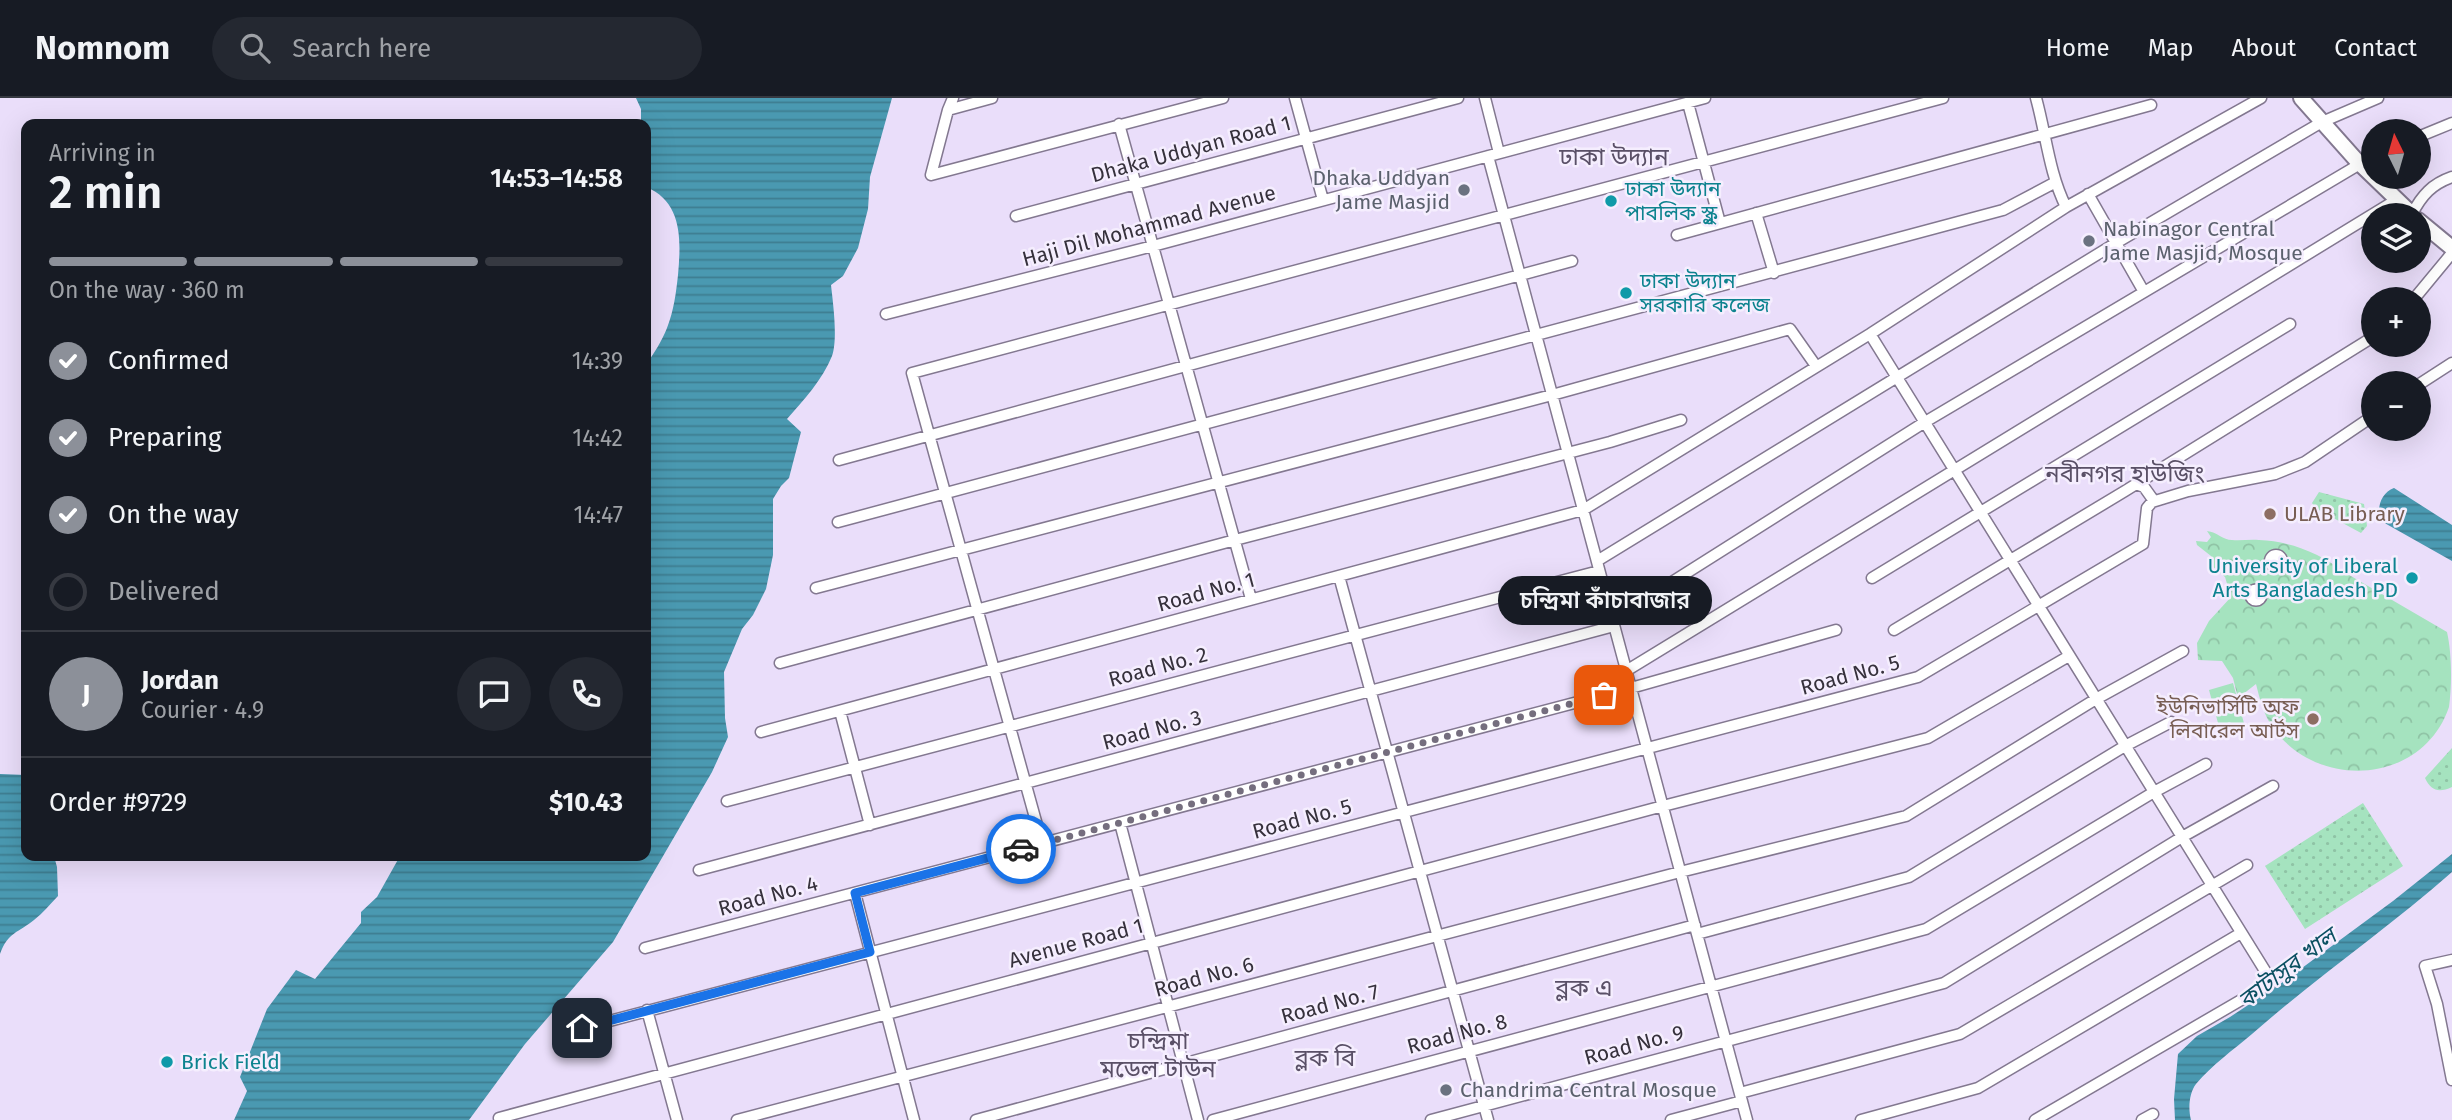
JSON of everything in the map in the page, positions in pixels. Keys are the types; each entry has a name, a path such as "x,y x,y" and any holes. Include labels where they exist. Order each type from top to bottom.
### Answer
{"highway":[{"path":"2301,98 2359,163 2400,203"},
{"path":"2431,231 2452,251"}],"street":[{"path":"953,98 931,175 1223,98"},
{"path":"948,110 992,98"},
{"path":"1295,98 1323,200"},
{"name":"Dhaka Uddyan Road 1","path":"1016,216 1458,98"},
{"path":"1485,98 1499,153"},
{"name":"Haji Dil Mohammad Avenue","path":"886,314 1153,246 1705,98"},
{"path":"1042,843 912,373 1943,98"},
{"path":"2036,98 2046,134 2054,183 2066,207"},
{"name":"Road No. 1","path":"761,732 1583,510 1870,334 2066,207 2261,98"},
{"name":"Road No. 2","path":"727,801 1356,635 1598,566 1897,377 2116,243 2322,122 2378,98"},
{"path":"1688,103 1720,223"},
{"path":"1677,234 2151,106"},
{"path":"2431,132 2452,123"},
{"path":"1119,124 1251,599"},
{"path":"1488,156 1747,1120"},
{"name":"Road No. 3","path":"699,870 1371,691 1613,623 1924,422 2359,163"},
{"path":"2419,203 2421,197 2438,182 2452,177"},
{"path":"838,522 2003,210 2054,183"},
{"path":"2088,194 2144,292"},
{"path":"1626,671 2396,200"},
{"path":"1756,213 1773,273"},
{"path":"2424,287 2452,251"},
{"path":"839,460 1572,261"},
{"path":"1872,578 2290,324"},
{"path":"816,588 1552,395 1790,329 1815,366"},
{"path":"1870,334 2272,982 2035,1120"},
{"path":"1894,630 2361,344"},
{"path":"2431,377 2452,363"},
{"path":"780,663 1610,442 1681,419"},
{"path":"2136,484 2144,487 2154,501 2188,491 2275,474 2305,462 2361,424"},
{"name":"Road No. 5","path":"560,1034 1918,677 2143,544 2147,508 2154,501"},
{"path":"1339,576 1488,1120"},
{"name":"Road No. 4","path":"645,948 1631,688 1836,629"},
{"name":"Road No. 6","path":"737,1120 1680,872 1906,816 2096,699 2183,651"},
{"name":"Avenue Road 1","path":"499,1118 1662,806 1928,738 2070,656"},
{"path":"840,711 870,825"},
{"name":"Road No. 7","path":"976,1120 1453,990 1909,877 2125,746 2171,722"},
{"name":"Road No. 8","path":"1213,1120 1926,929 2154,792 2206,764"},
{"name":"Road No. 9","path":"1431,1120 1944,983 2182,837 2273,786"},
{"path":"1121,822 1198,1120"},
{"path":"1671,1120 1960,1034 2247,865"},
{"path":"855,893 914,1120"},
{"path":"1861,1120 1978,1088 2241,933"},
{"path":"2452,960 2425,966 2437,1004 2452,1080"},
{"path":"648,1010 677,1120"},
{"path":"2142,1120 2153,1114"}],"green space":[{"path":"2319,492 2364,504 2367,526 2361,533 2315,508 2312,503"},
{"path":"2207,531 2229,540 2271,541 2304,549 2447,632 2451,660 2450,698 2449,707 2436,733 2417,752 2394,764 2369,770 2342,770 2317,763 2293,749 2271,724 2256,684 2238,698 2233,678 2222,661 2198,660 2197,643 2209,621 2231,597 2225,577 2212,566 2211,556 2197,545 2196,541 2207,542 2211,537"},
{"path":"2233,683 2245,727 2221,734 2209,690"},
{"path":"2452,748 2452,787 2436,790 2425,778"},
{"path":"2363,803 2403,866 2305,929 2265,866"}],"water":[{"path":"636,98 892,98 870,177 868,209 858,248 843,276 831,285 835,331 832,356 818,381 787,419 801,432 789,478 773,499 773,555 766,589 753,615 742,629 724,672 728,737 712,772 613,942 525,1044 469,1120 234,1120 247,1091 240,1077 267,1009 296,970 315,979 361,923 361,912 377,897 397,861 651,861 651,357 663,338 671,315 677,282 679,236 673,212 667,202 651,190 651,119 641,119 641,109"},
{"path":"2394,488 2452,525 2452,561 2381,521 2381,502 2386,493"},
{"path":"0,774 21,775 21,861 55,861 58,896 37,917 10,937 0,954"},
{"path":"2452,854 2452,872 2216,1064 2202,1077 2192,1092 2191,1120 2175,1120 2178,1054 2197,1036 2283,982"}],"way so far":[{"path":"1021,849 1604,695"}],"place":[{"name":"Dhaka Uddyan Jame Masjid","path":"1464,190"},
{"name":"ঢাকা উদ্যান পাবলিক স্কুল","path":"1611,201"},
{"name":"Nabinagor Central Jame Masjid, Mosque","path":"2089,241"},
{"name":"ঢাকা উদ্যান সরকারি কলেজ","path":"1626,293"},
{"name":"ULAB Library","path":"2270,514"},
{"name":"University of Liberal Arts Bangladesh PD","path":"2412,578"},
{"name":"চন্দ্রিমা কাঁচাবাজার","path":"1604,695"},
{"name":"ইউনিভার্সিটি অফ লিবারেল আর্টস","path":"2313,719"},
{"name":"Brick Field","path":"167,1062"},
{"name":"Chandrima Central Mosque","path":"1446,1090"}],"district":[{"name":"ঢাকা উদ্যান","path":"1614,157"},
{"name":"নবীনগর হাউজিং","path":"2125,474"},
{"name":"ব্লক এ","path":"1584,988"},
{"name":"চন্দ্রিমা মডেল টাউন","path":"1158,1055"},
{"name":"ব্লক বি","path":"1325,1058"}],"route":[{"path":"582,1028 870,952 855,893 1021,849"}],"water label":[{"name":"কাটাসুর খাল","path":"2287,968"}]}
